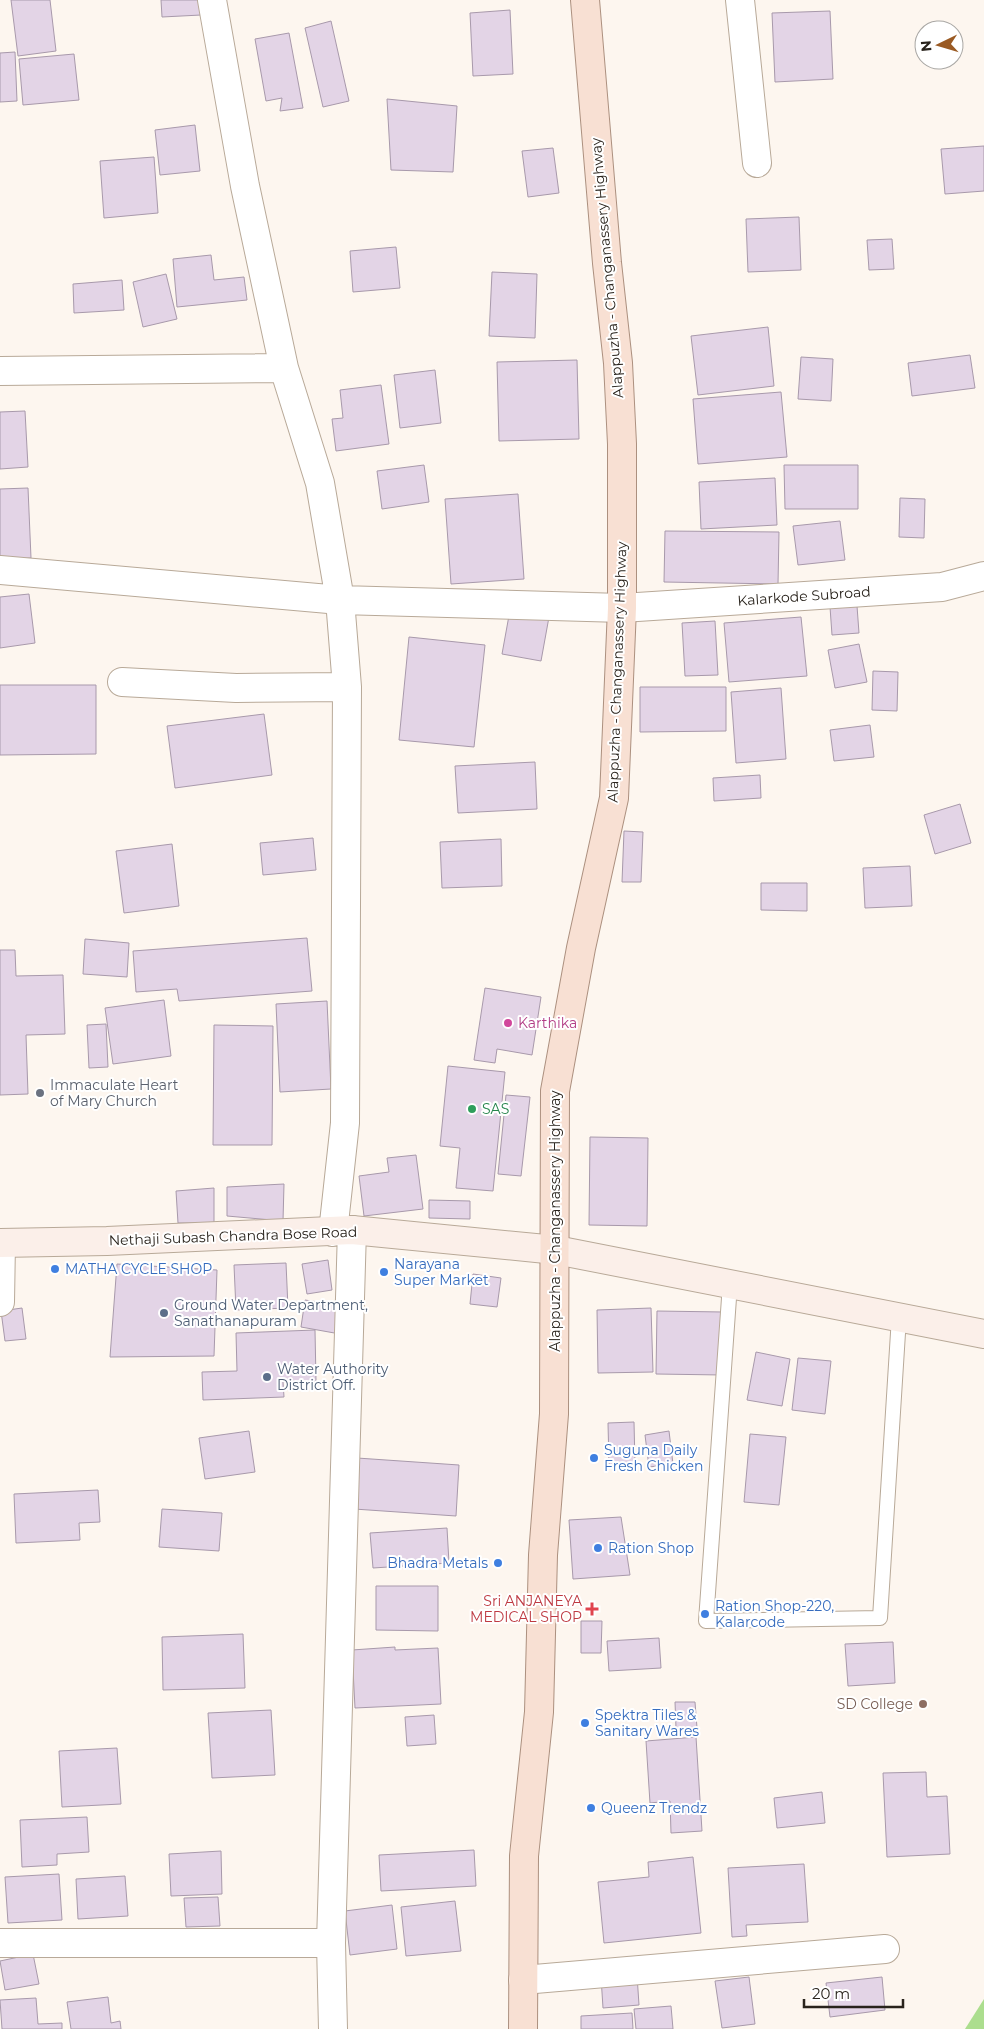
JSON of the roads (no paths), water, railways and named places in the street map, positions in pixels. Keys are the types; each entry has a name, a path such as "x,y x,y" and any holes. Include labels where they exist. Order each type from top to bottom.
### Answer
{"main road":[{"name":"Alappuzha - Changanassery Highway","path":"523,2029 524,1856 539,1712 543,1555 554,1414 555,1091 581,948 614,798 622,608 622,444 618,363 606,263 585,0"},
{"name":"Nethaji Subash Chandra Bose Road","path":"1,1242 107,1241 343,1231 556,1250 984,1334"}],"street":[{"path":"212,0 245,186 284,368 320,483 340,600 347,686 345,1123 331,1943 333,2029"},
{"path":"740,0 757,163"},
{"path":"0,371 284,368"},
{"name":"Kalarkode Subroad","path":"0,570 340,600 622,608 942,587 984,576"},
{"path":"122,682 236,688 347,686"},
{"path":"0,1302 1,1242"},
{"path":"0,1943 331,1943"},
{"path":"523,1980 885,1949"}],"lane":[{"path":"730,1284 706,1621 880,1618 899,1317"}],"place":[{"name":"Karthika","path":"508,1023"},
{"name":"Immaculate Heart of Mary Church","path":"40,1093"},
{"name":"SAS","path":"472,1109"},
{"name":"MATHA CYCLE SHOP","path":"55,1269"},
{"name":"Narayana Super Market","path":"384,1272"},
{"name":"Ground Water Department, Sanathanapuram","path":"164,1313"},
{"name":"Water Authority District Off.","path":"267,1377"},
{"name":"Suguna Daily Fresh Chicken","path":"594,1458"},
{"name":"Ration Shop","path":"598,1548"},
{"name":"Bhadra Metals","path":"498,1563"},
{"name":"Sri ANJANEYA MEDICAL SHOP","path":"592,1609"},
{"name":"Ration Shop-220, Kalarcode","path":"705,1614"},
{"name":"SD College","path":"923,1704"},
{"name":"Spektra Tiles & Sanitary Wares","path":"585,1723"},
{"name":"Queenz Trendz","path":"591,1808"}]}
